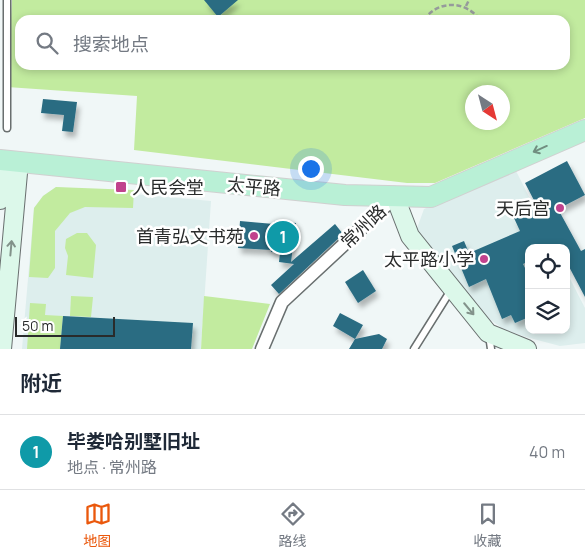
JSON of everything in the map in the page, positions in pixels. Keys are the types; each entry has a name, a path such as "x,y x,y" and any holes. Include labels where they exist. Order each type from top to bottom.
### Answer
{"main road":[{"name":"太平路","path":"7,161 244,186 394,197 431,196 585,130"},
{"path":"0,200 7,161"},
{"path":"2,349 7,161"},
{"name":"常州路","path":"394,197 410,236 452,289 489,341 527,349"}],"street":[{"name":"常州路","path":"262,349 282,302 394,197"}],"lane":[{"path":"7,0 7,128"},
{"path":"414,349 452,289"}],"path":[{"path":"466,6 469,0"},
{"path":"429,15 435,8 445,4 456,3 466,6 476,15"}],"shaded area":[{"name":"太平路小学","path":"515,169 553,244 525,244 525,334 570,334 570,279 585,308 585,343 560,346 505,330 486,317 416,231 424,209"},
{"path":"56,187 211,201 201,349 22,349 34,208 43,196"}],"green space":[{"path":"12,0 585,0 585,118 435,183 407,183 134,150 137,96 7,87"},
{"path":"56,187 134,190 133,208 85,207 70,213 55,231 55,268 48,278 29,277 34,208 43,196"},
{"path":"77,233 87,233 96,245 93,278 66,275 68,256 65,248 66,239"},
{"path":"71,296 93,297 91,317 70,316"},
{"path":"204,296 270,304 252,349 201,349"},
{"path":"30,303 46,304 45,315 63,316 60,349 27,349"}],"building":[{"path":"204,0 238,0 220,15 216,15"},
{"path":"43,99 77,102 73,132 62,131 64,115 41,113"},
{"path":"567,161 585,195 558,209 581,251 585,249 585,297 570,269 570,244 525,244 525,263 523,264 525,268 525,319 515,323 511,315 502,319 486,279 469,287 452,246 464,241 469,253 520,231 514,218 538,208 525,183"},
{"path":"240,221 274,224 274,221 296,223 291,262 335,224 343,234 279,294 271,285 294,264 279,262 280,252 238,248"},
{"path":"363,270 376,291 358,303 345,282"},
{"path":"340,313 363,325 355,339 333,326"},
{"path":"63,316 193,323 191,349 60,349"},
{"path":"379,334 387,339 382,349 349,349 355,339"}],"place":[{"name":"人民会堂","path":"121,187"},
{"name":"天后宫","path":"560,208"},
{"name":"首青弘文书苑","path":"254,236"},
{"name":"毕娄哈别墅旧址","path":"283,237"},
{"name":"太平路小学","path":"484,259"}]}
